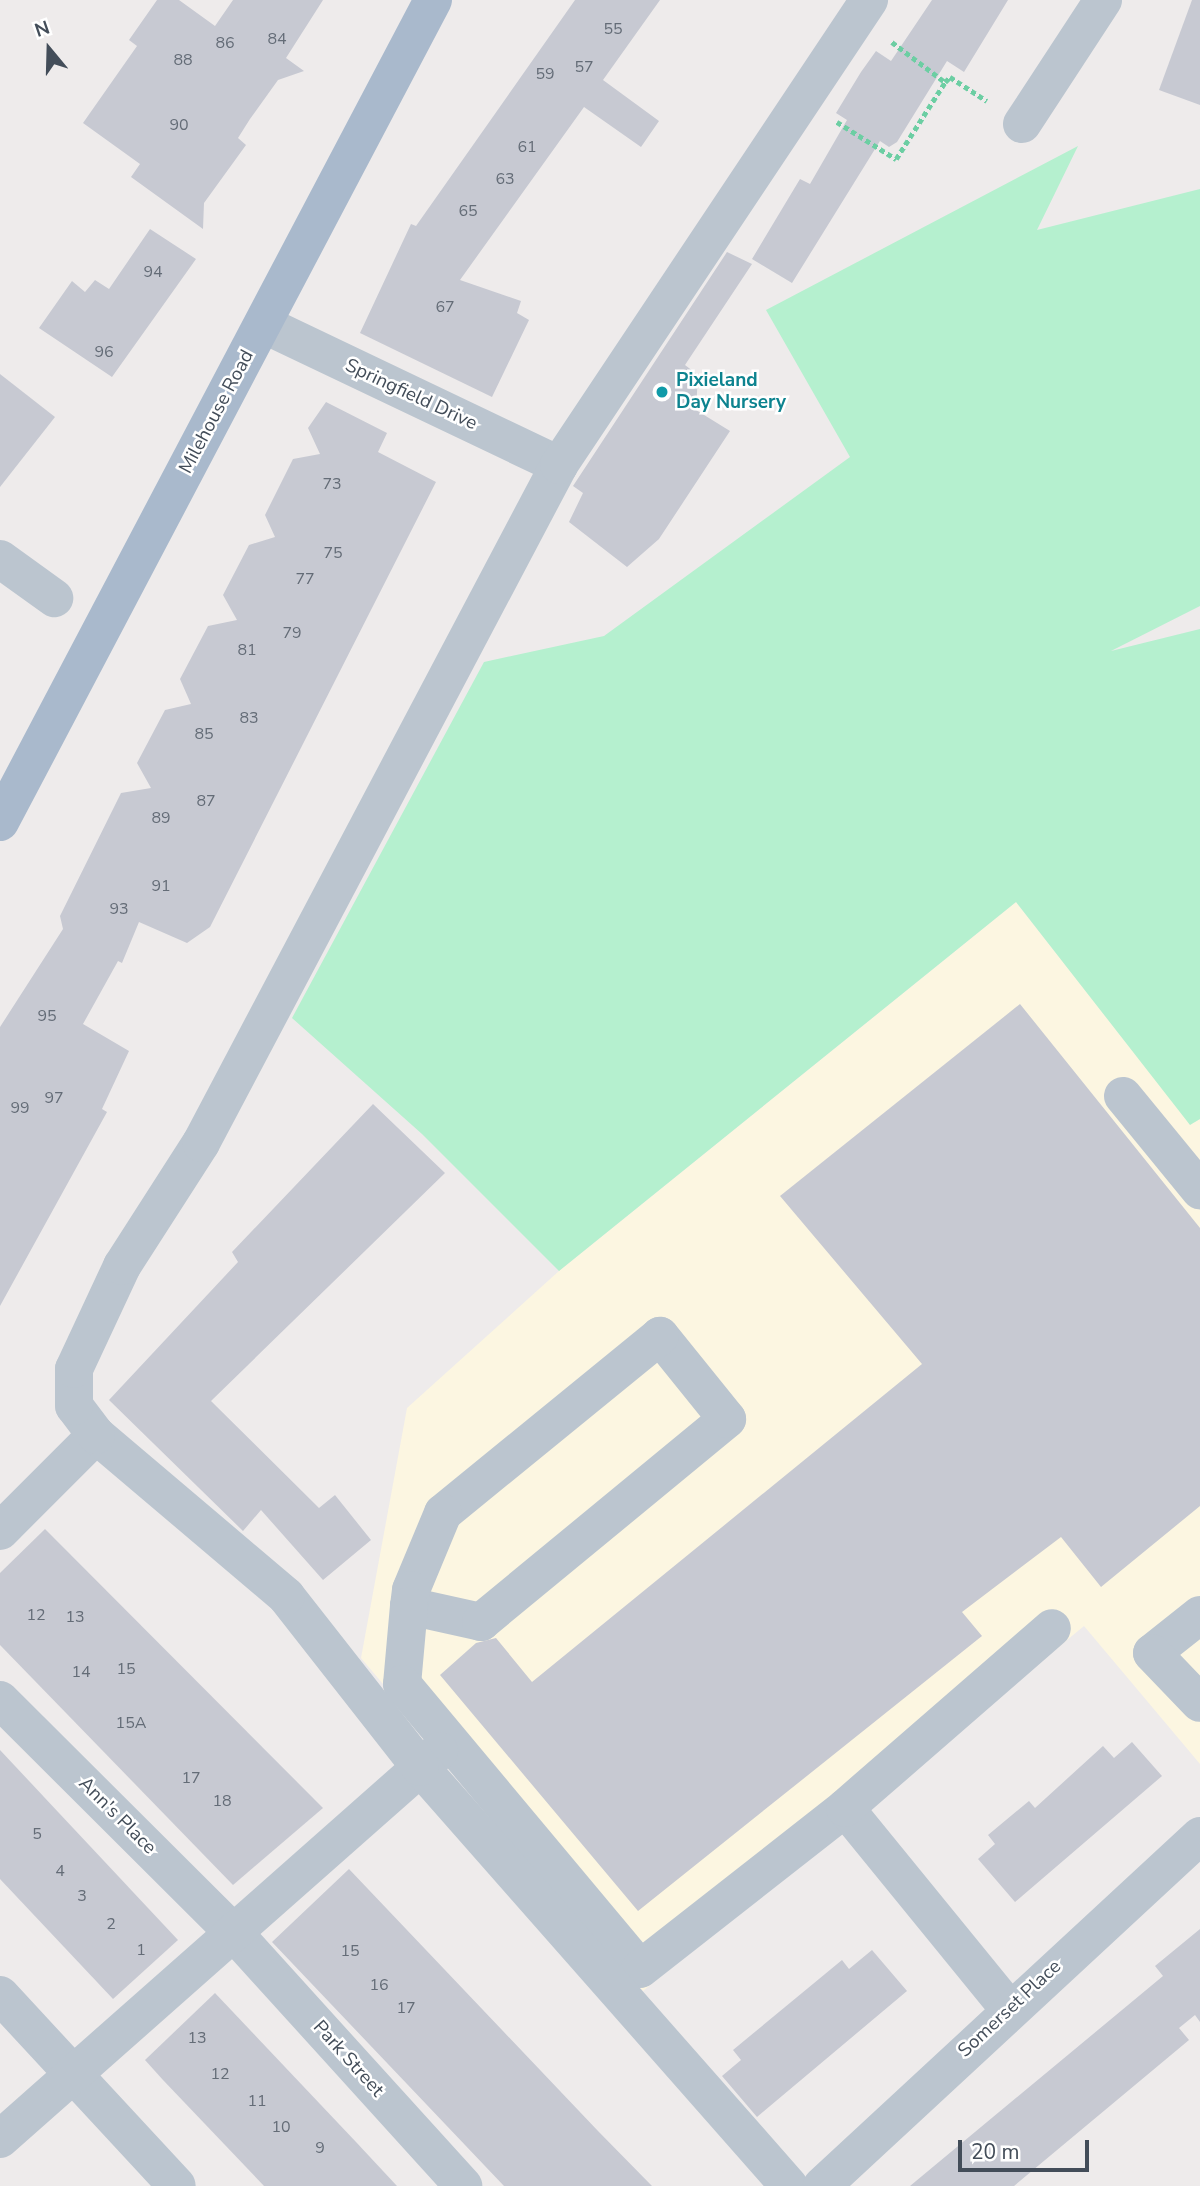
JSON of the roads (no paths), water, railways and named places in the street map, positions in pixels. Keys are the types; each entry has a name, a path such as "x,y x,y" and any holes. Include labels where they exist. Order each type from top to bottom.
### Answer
{"main road":[{"name":"Milehouse Road","path":"0,822 433,0"}],"street":[{"path":"1022,124 1103,0"},
{"path":"789,2186 420,1767 286,1596 96,1435 74,1406 74,1369 122,1266 201,1143 559,466 863,8"},
{"name":"Springfield Drive","path":"263,324 559,466"},
{"path":"0,559 54,598"},
{"path":"1123,1096 1200,1190"},
{"path":"409,1606 481,1622 727,1419 660,1336 443,1513 409,1606 402,1684 640,1969 845,1808 1052,1628"},
{"path":"0,1531 96,1435"},
{"path":"1200,1615 1152,1653 1200,1703"},
{"name":"Ann's Place","path":"0,1700 233,1931"},
{"path":"0,2139 233,1931 451,1742"},
{"path":"845,1808 1009,2009"},
{"name":"Somerset Place","path":"822,2186 1009,2009 1200,1836"},
{"name":"Park Street","path":"233,1931 463,2186"},
{"path":"0,1995 177,2186"}],"place":[{"name":"Pixieland Day Nursery","path":"662,392"}]}
